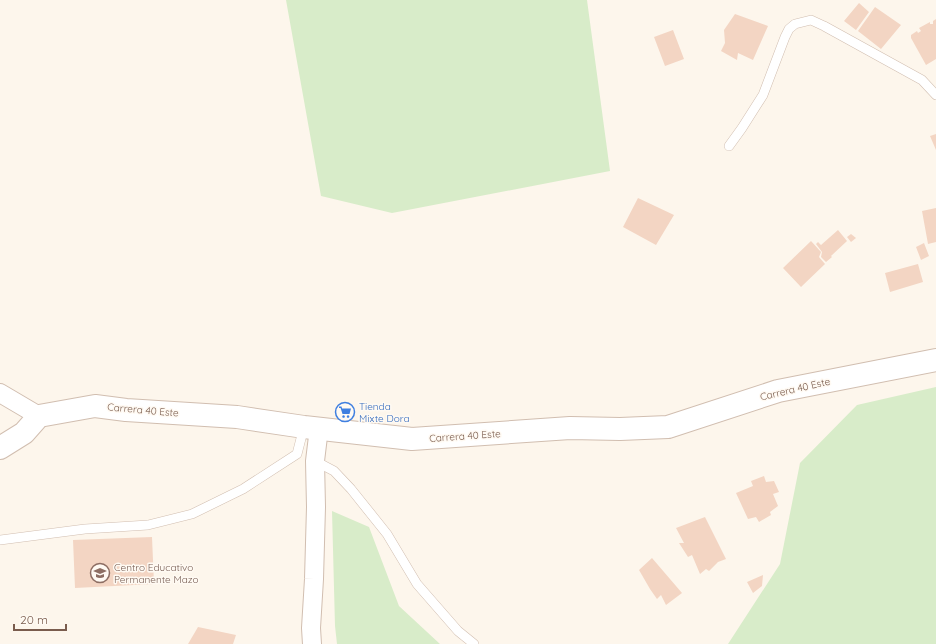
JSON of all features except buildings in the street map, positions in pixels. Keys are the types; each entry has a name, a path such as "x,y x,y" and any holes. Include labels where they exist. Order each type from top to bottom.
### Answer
{"street":[{"name":"Carrera 40 Este","path":"39,416 95,406 126,410 237,417 412,439 570,428 620,429 668,427 778,391 936,360"},
{"path":"0,393 39,416 24,434 0,448"},
{"path":"311,427 315,461 316,507 311,628 312,644"}],"lane":[{"path":"729,146 763,95 789,29 795,24 805,21 811,20 824,26 922,80 936,95"},
{"path":"0,540 86,529 148,525 192,514 243,489 294,457 311,427"},
{"path":"315,461 334,471 351,489 386,534 417,584 458,631 474,644"}],"green space":[{"path":"286,0 587,0 610,171 392,213 321,196"},
{"path":"936,387 936,644 728,644 780,564 800,463 857,405"},
{"path":"332,511 369,527 399,606 440,644 337,644 335,626"}],"place":[{"name":"Tienda Mixte Dora","path":"345,412"},
{"name":"Centro Educativo Permanente Mazo","path":"100,573"}]}
